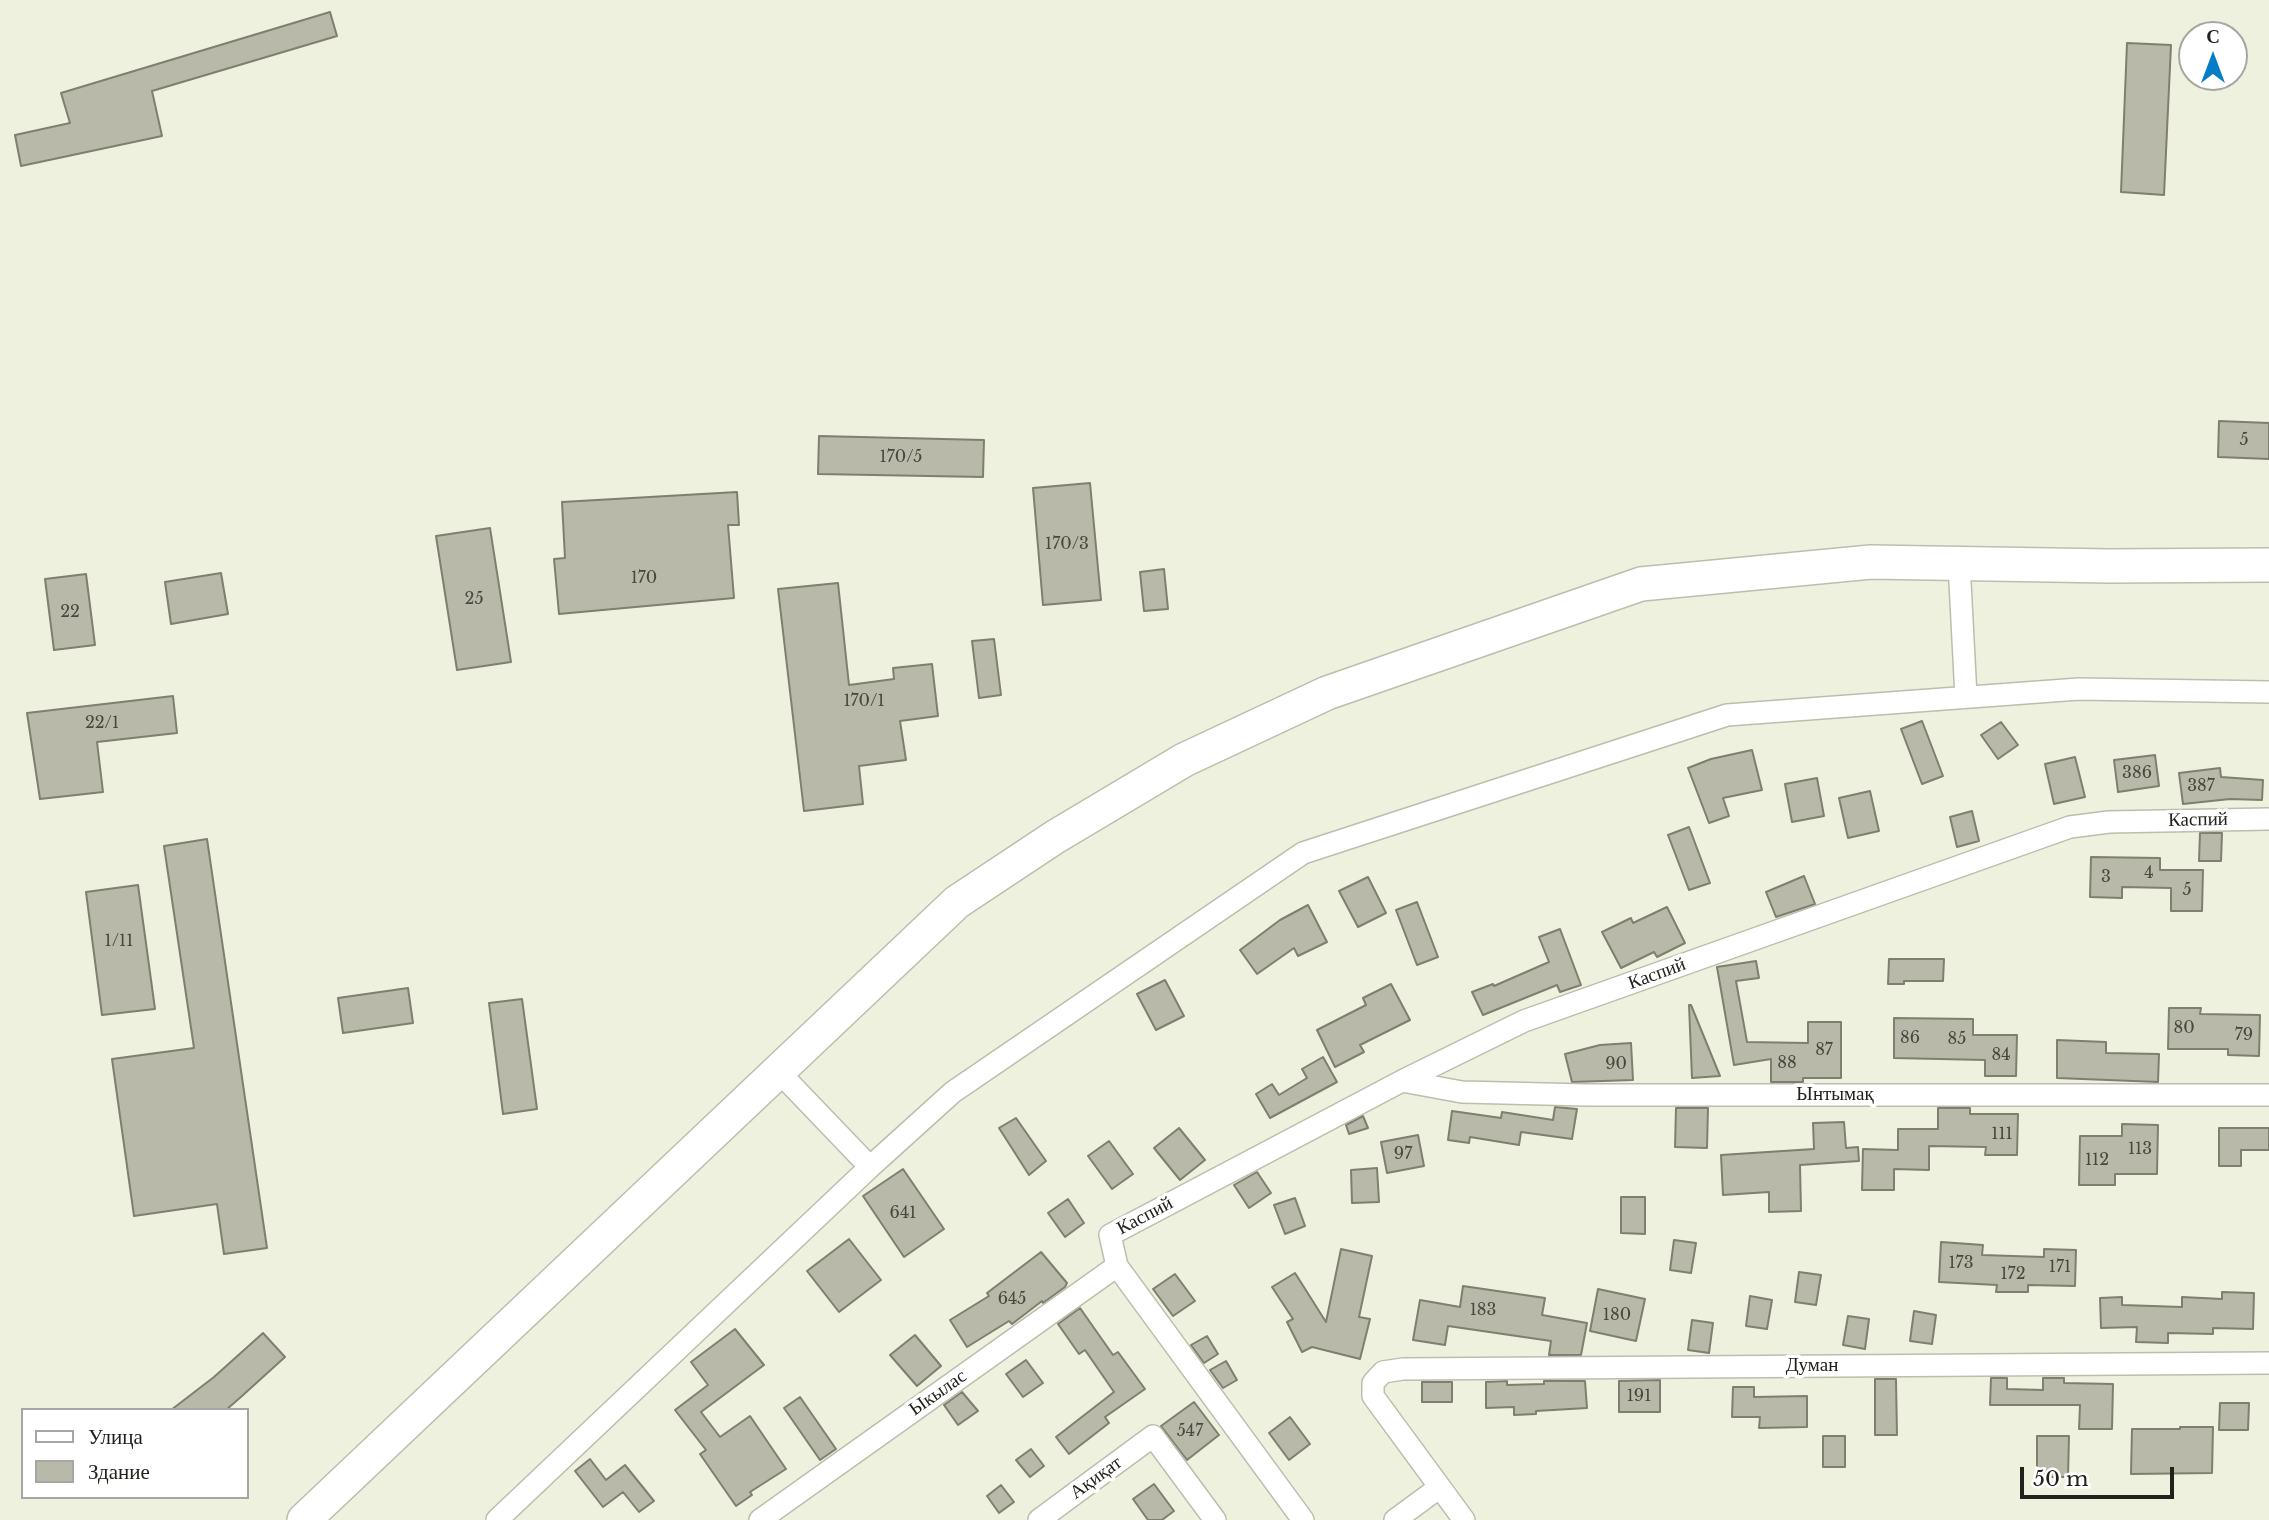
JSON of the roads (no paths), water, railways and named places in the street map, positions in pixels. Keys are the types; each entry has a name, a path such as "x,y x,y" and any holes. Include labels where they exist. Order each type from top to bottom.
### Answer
{"main road":[{"path":"304,1520 957,902 1055,837 1184,760 1327,693 1642,584 1871,562 2109,566 2269,565"}],"street":[{"path":"1959,563 1966,697"},
{"path":"497,1520 870,1167 953,1092 1303,853 1727,715 2079,689 2269,692"},
{"name":"Каспий","path":"1117,1266 1110,1235 1402,1081 1524,1021 2070,827 2109,822 2269,819"},
{"path":"778,1071 870,1167"},
{"name":"Ынтымақ","path":"1402,1081 1462,1092 1586,1095 2269,1095"},
{"path":"1117,1266 1303,1520"},
{"name":"Ыкылас","path":"760,1520 1117,1266"},
{"name":"Думан","path":"1440,1487 1373,1396 1373,1384 1383,1372 1403,1369 2269,1363"},
{"name":"Ақиқат","path":"1039,1520 1153,1437 1215,1520"},
{"path":"1395,1520 1440,1487 1464,1520"}]}
